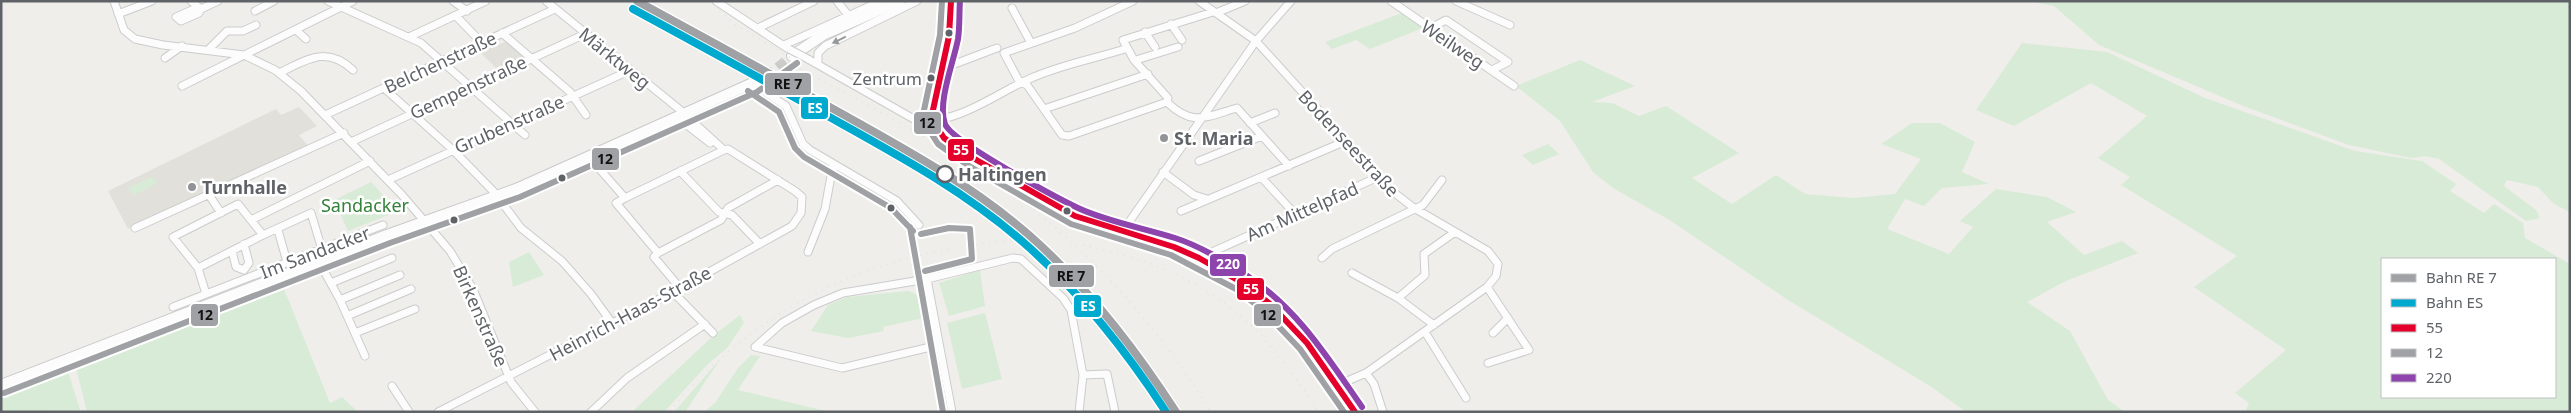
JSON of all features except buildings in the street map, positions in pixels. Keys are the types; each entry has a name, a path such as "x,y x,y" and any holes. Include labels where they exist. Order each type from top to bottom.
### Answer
{"main road":[{"path":"952,1 951,25 944,65 934,102 935,122 939,131 950,144 1075,216 1165,244 1199,258 1241,282 1270,304 1307,343 1355,412"}],"street":[{"name":"Birkenstraße","path":"114,1 126,33 134,38 146,42 210,48 244,55 279,73 297,87 370,161 426,222 464,272 508,376 525,403 535,412"},
{"path":"118,14 152,1"},
{"path":"191,1 199,10 218,1"},
{"path":"255,11 274,1"},
{"path":"328,1 421,43 443,60 510,123 525,134"},
{"path":"182,86 353,1"},
{"path":"453,1 467,11"},
{"path":"409,38 486,1"},
{"name":"Märktweg","path":"546,1 631,70 683,118 724,150 728,149 802,197"},
{"path":"716,1 788,50 818,64 919,122 935,122 952,118 1023,83 1125,49"},
{"path":"758,28 814,1"},
{"path":"837,1 848,15"},
{"path":"788,50 848,15 881,1"},
{"path":"788,50 900,1"},
{"path":"818,64 818,53 825,46 917,1"},
{"path":"1133,1 1075,28 1007,51 1004,55 1019,81 1027,85 1062,135 1069,136 1167,102"},
{"name":"Bodenseestraße","path":"1199,1 1256,41 1378,177 1414,208 1488,251 1498,264 1496,276 1487,287"},
{"path":"1245,1 1215,12 1126,38 1122,44 1168,98 1167,102 1180,115 1199,119 1237,108 1289,166"},
{"path":"1122,232 1199,119 1256,41 1290,1"},
{"name":"Weilweg","path":"1391,1 1514,86"},
{"path":"1456,1 1470,4 1510,26"},
{"path":"1012,8 1031,43"},
{"name":"Belchenstraße","path":"325,115 555,9"},
{"path":"456,16 481,42"},
{"path":"1429,29 1446,20 1508,62 1492,70"},
{"path":"1171,24 1182,40"},
{"path":"210,48 227,31 243,31 256,25"},
{"path":"296,30 306,39"},
{"path":"1145,32 1155,47"},
{"path":"502,33 570,92 586,114"},
{"name":"Gempenstraße","path":"351,142 412,112 586,34"},
{"path":"165,58 182,46"},
{"path":"1136,60 1178,47"},
{"path":"944,65 952,65 997,48"},
{"path":"279,73 319,55 326,54 338,57 353,70"},
{"name":"Grubenstraße","path":"388,180 510,123 631,70"},
{"path":"1044,110 1148,74"},
{"path":"1,385 248,283 497,196 617,144 683,118 766,77"},
{"path":"753,84 786,106 803,144 833,165 897,201 919,225"},
{"path":"384,88 452,150 497,196 521,228 562,261 591,294 612,323"},
{"path":"1250,123 1275,113"},
{"path":"135,228 344,134"},
{"path":"1199,161 1262,136"},
{"path":"1181,211 1346,142"},
{"path":"658,253 616,203 724,150"},
{"path":"589,157 625,198"},
{"path":"251,220 370,161"},
{"path":"808,252 825,208 833,165"},
{"path":"680,171 719,212 732,215 760,244"},
{"path":"1163,172 1178,180 1190,194 1199,199 1209,199"},
{"name":"Am Mittelpfad","path":"1199,258 1378,177"},
{"path":"1262,178 1295,214"},
{"path":"713,333 677,290 654,257 658,253 721,220 728,208 778,180"},
{"path":"1322,258 1332,249 1423,205 1442,180"},
{"path":"209,195 221,213"},
{"name":"Heinrich-Haas-Straße","path":"438,412 677,290 792,226 799,219 803,207 802,197"},
{"name":"Im Sandacker","path":"238,204 251,220 263,235 198,268 173,237 238,204"},
{"path":"263,235 278,230 310,213 331,283 365,356"},
{"name":"Im Sandacker","path":"244,270 248,283 288,262 322,256 383,225"},
{"path":"278,230 288,262"},
{"path":"1398,298 1425,274 1424,254 1455,232"},
{"name":"Im Sandacker","path":"244,244 249,263 244,270"},
{"name":"Im Sandacker","path":"232,250 236,267 244,270"},
{"path":"331,283 392,258"},
{"path":"940,345 842,368 755,347 782,323 832,296 853,290 927,279 1007,258 1021,259 1063,298 1071,310 1083,375 1079,412"},
{"path":"198,268 206,294"},
{"path":"1352,273 1398,298 1434,326"},
{"path":"340,300 400,275"},
{"path":"927,279 952,412"},
{"path":"173,307 206,294 248,283"},
{"path":"1338,385 1366,373 1487,287 1529,350 1488,362"},
{"path":"347,316 411,289"},
{"path":"355,333 415,309"},
{"path":"1493,333 1508,318"},
{"path":"592,412 627,378 705,324"},
{"path":"1425,332 1466,398"},
{"path":"1366,373 1374,384 1383,412"},
{"path":"1083,375 1107,374 1115,412"},
{"path":"392,386 409,412"}],"shaded area":[{"path":"491,39 497,45 508,41 526,59 499,71 476,48"},
{"path":"299,107 317,126 299,135 310,148 128,229 108,191 276,109 281,115"}],"green space":[{"path":"2027,1 2570,1 2570,212 2554,204 2538,187 2507,180 2504,186 2536,210 2540,218 2526,221 2439,159 2425,156 2411,158 2349,145 2246,107 2099,45 2054,6"},
{"path":"1402,13 1423,28 1370,49 1356,40 1332,49 1325,42"},
{"path":"2022,43 2107,52 2205,98 2355,151 2422,161 2456,184 2450,191 2484,213 2494,204 2523,223 2525,238 2570,264 2570,412 2245,412 2249,403 2235,393 2286,350 2194,287 2237,256 2121,185 2130,177 2098,158 2147,116 2091,83 2014,126 1976,110"},
{"path":"1580,60 1635,86 1592,102 1612,103 1639,116 1666,106 1739,153 1692,178 1732,204 1776,175 1805,194 1854,198 1895,194 1921,159 1881,144 1912,123 1940,123 1975,142 1962,172 1989,184 1942,188 1924,206 1905,199 1887,229 1949,254 1973,227 1960,221 1996,189 2047,197 2076,212 2047,222 2084,255 2122,241 2138,253 2066,281 2027,302 2070,331 2108,400 2125,412 1966,412 1930,386 1788,300 1671,221 1613,188 1593,172 1560,121 1516,86"},
{"path":"1548,144 1559,154 1533,165 1522,155"},
{"path":"152,177 158,183 134,195 128,188"},
{"name":"Sandacker","path":"371,182 398,211 348,231 334,200"},
{"path":"529,252 544,275 513,287 509,262"},
{"path":"980,270 985,306 949,316 939,283"},
{"path":"280,279 330,403 342,397 358,412 87,412 74,360"},
{"path":"913,292 919,297 924,318 883,327 884,331 848,338 811,331 828,305 848,297"},
{"path":"985,313 1002,379 962,389 947,323"},
{"path":"740,315 744,323 727,348 708,364 664,412 632,412 714,335"},
{"path":"751,355 760,356 738,390 830,412 704,412 715,403 738,368"},
{"path":"721,358 685,412 674,412"},
{"path":"67,368 80,410 1,412 1,393"}],"tunnel":[{"path":"766,77 792,56"}],"railway":[{"path":"709,1 733,23 791,58"},
{"path":"782,59 944,148 1006,189 1035,211 1086,255 1132,304 1173,356 1211,412"},
{"path":"670,412 695,383 733,348 773,318 804,299 837,283 904,259 975,244 1012,240"},
{"path":"1083,245 1123,255 1159,267 1191,282 1220,300 1247,322 1272,348 1295,377 1318,412"}],"transit line":[{"path":"637,1 913,154 985,200 1029,235 1090,296 1127,340 1176,412"},
{"name":"12","path":"942,1 940,35 924,110 929,130 938,144 969,166 1071,224 1171,255 1236,289 1264,311 1300,349 1344,412"},
{"name":"55","path":"951,1 949,36 933,110 937,127 944,138 973,158 1075,216 1174,247 1199,258 1241,282 1270,304 1307,343 1355,412"},
{"name":"220","path":"960,1 958,37 942,110 945,124 950,132 978,151 1079,208 1178,239 1203,250 1246,275 1276,297 1314,337 1362,407"},
{"name":"12","path":"4,393 390,243 520,197 757,92 797,63"},
{"name":"12","path":"748,91 779,112 795,148 804,157 891,208 913,231"},
{"name":"12","path":"910,227 943,412"},
{"name":"12","path":"921,234 949,228 970,229 972,259 925,271"}],"rail line":[{"name":"ES","path":"633,9 906,160 978,206 1022,241 1063,279 1118,343 1166,412"}],"place":[{"name":"Zentrum","path":"931,78"},
{"name":"St. Maria","path":"1164,138"},
{"name":"Haltingen","path":"945,174"},
{"name":"Turnhalle","path":"192,187"}]}
